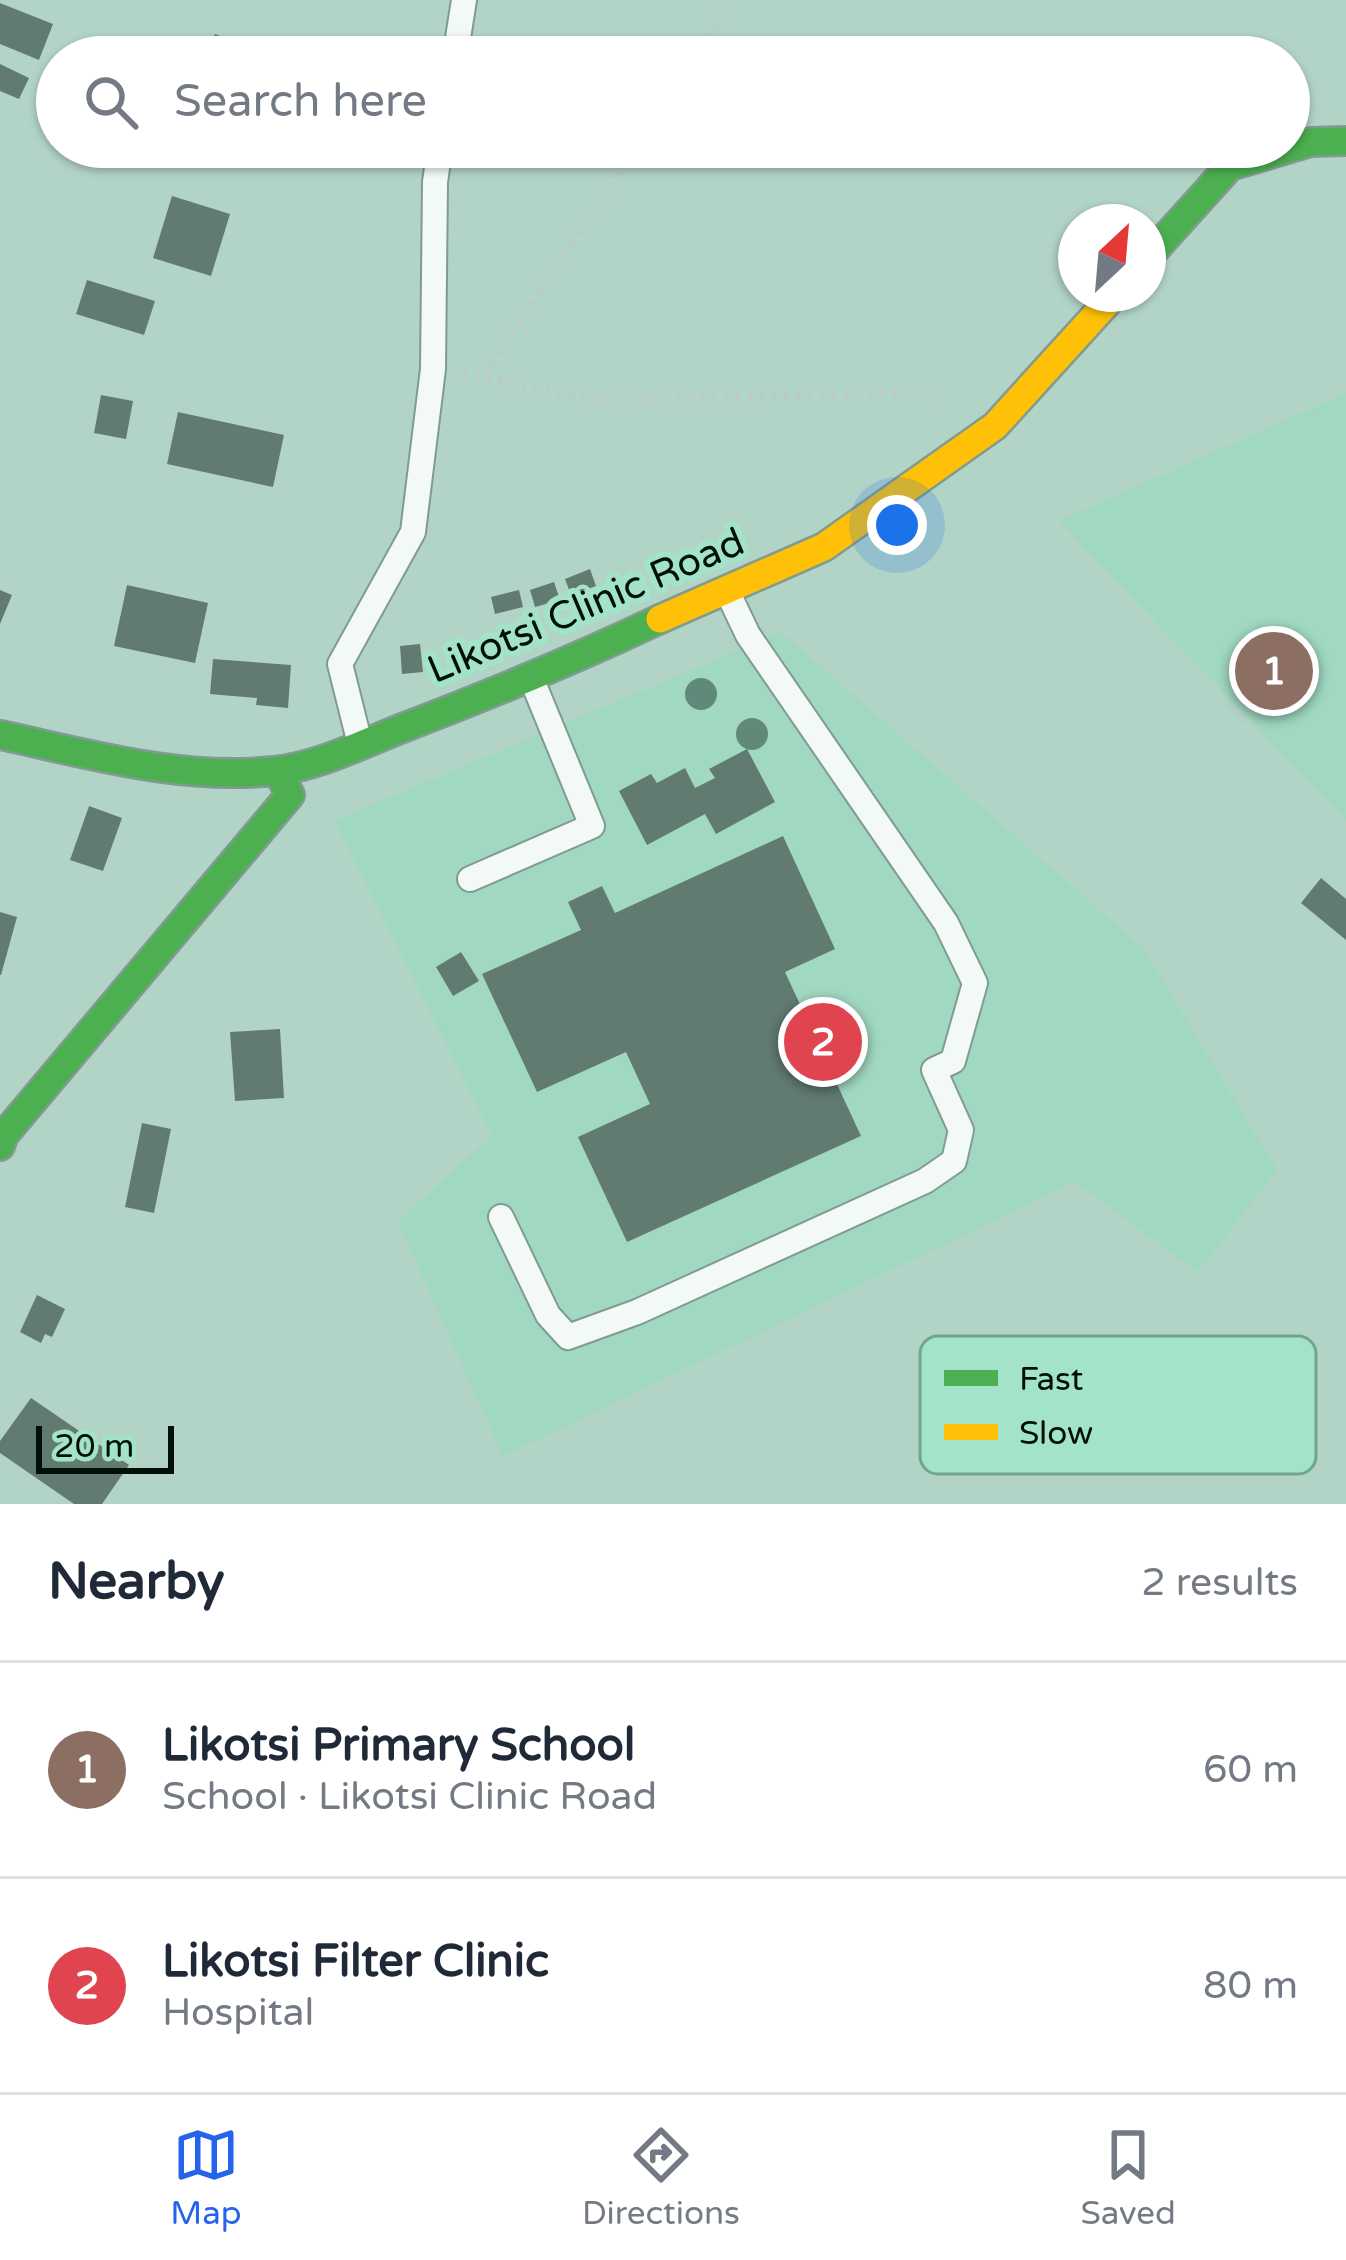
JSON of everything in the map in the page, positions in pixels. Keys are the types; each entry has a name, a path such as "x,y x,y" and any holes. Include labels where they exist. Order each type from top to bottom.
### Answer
{"street":[{"path":"1310,142 1346,141"},
{"path":"1166,237 1228,168"},
{"name":"Likotsi Clinic Road","path":"0,735 143,766 224,773 278,770 360,745 531,677 824,547 995,426 1098,312"},
{"path":"0,1146 4,1135 290,795 278,770"}],"lane":[{"path":"458,36 464,0"},
{"path":"360,745 340,664 413,532 433,369 437,168"},
{"path":"501,1217 548,1315 568,1337 637,1312 925,1181 954,1161 961,1130 934,1070 953,1061 975,982 946,923 748,635 725,587"},
{"path":"470,879 592,826 531,677"}],"path":[{"path":"709,36 733,0"},
{"path":"485,374 622,168"},
{"path":"433,369 485,374 592,401 930,392 995,426"}],"shaded area":[{"path":"1346,393 1346,820 1059,521"},
{"path":"781,632 1144,949 1277,1170 1198,1272 1075,1182 503,1456 398,1222 492,1135 334,821"}],"building":[{"path":"0,3 53,24 48,36 36,36 36,59 0,44"},
{"path":"0,64 29,78 19,99 0,91"},
{"path":"172,196 230,214 211,276 153,258"},
{"path":"87,280 155,301 144,335 76,314"},
{"path":"101,395 133,401 126,439 94,433"},
{"path":"178,412 284,435 273,487 167,464"},
{"path":"590,569 596,586 571,595 565,579"},
{"path":"554,582 560,600 535,607 530,590"},
{"path":"127,585 208,603 195,663 114,646"},
{"path":"0,590 12,595 0,624"},
{"path":"519,590 523,607 495,614 491,597"},
{"path":"420,644 423,672 402,674 400,646"},
{"path":"213,659 291,665 288,708 256,705 257,698 210,694"},
{"path":"747,749 775,802 716,834 705,814 647,845 619,791 651,774 657,783 685,768 695,788 715,778 709,769"},
{"path":"89,806 122,818 103,871 70,860"},
{"path":"783,836 835,949 785,972 861,1136 627,1242 578,1137 650,1104 626,1052 537,1092 482,974 581,930 568,902 602,886 615,913"},
{"path":"1321,878 1346,899 1346,940 1301,903"},
{"path":"0,912 17,917 1,975 0,975"},
{"path":"461,952 479,981 453,996 436,967"},
{"path":"280,1029 284,1098 235,1101 230,1032"},
{"path":"142,1123 171,1129 154,1213 125,1207"},
{"path":"37,1295 65,1309 52,1337 45,1334 41,1343 20,1332"},
{"path":"31,1398 129,1465 102,1504 74,1504 0,1453 0,1441"}],"traffic: fast":[{"path":"1310,142 1346,141"},
{"path":"1166,237 1228,168"},
{"path":"0,735 170,769 239,773 290,769 340,754 501,689 660,619"},
{"path":"0,1146 4,1135 290,795 278,771"}],"traffic: slow":[{"path":"660,619 824,547 995,426 1099,312"}],"place":[{"name":"Likotsi Primary School","path":"1274,671"},
{"name":"Likotsi Filter Clinic","path":"823,1042"}]}
